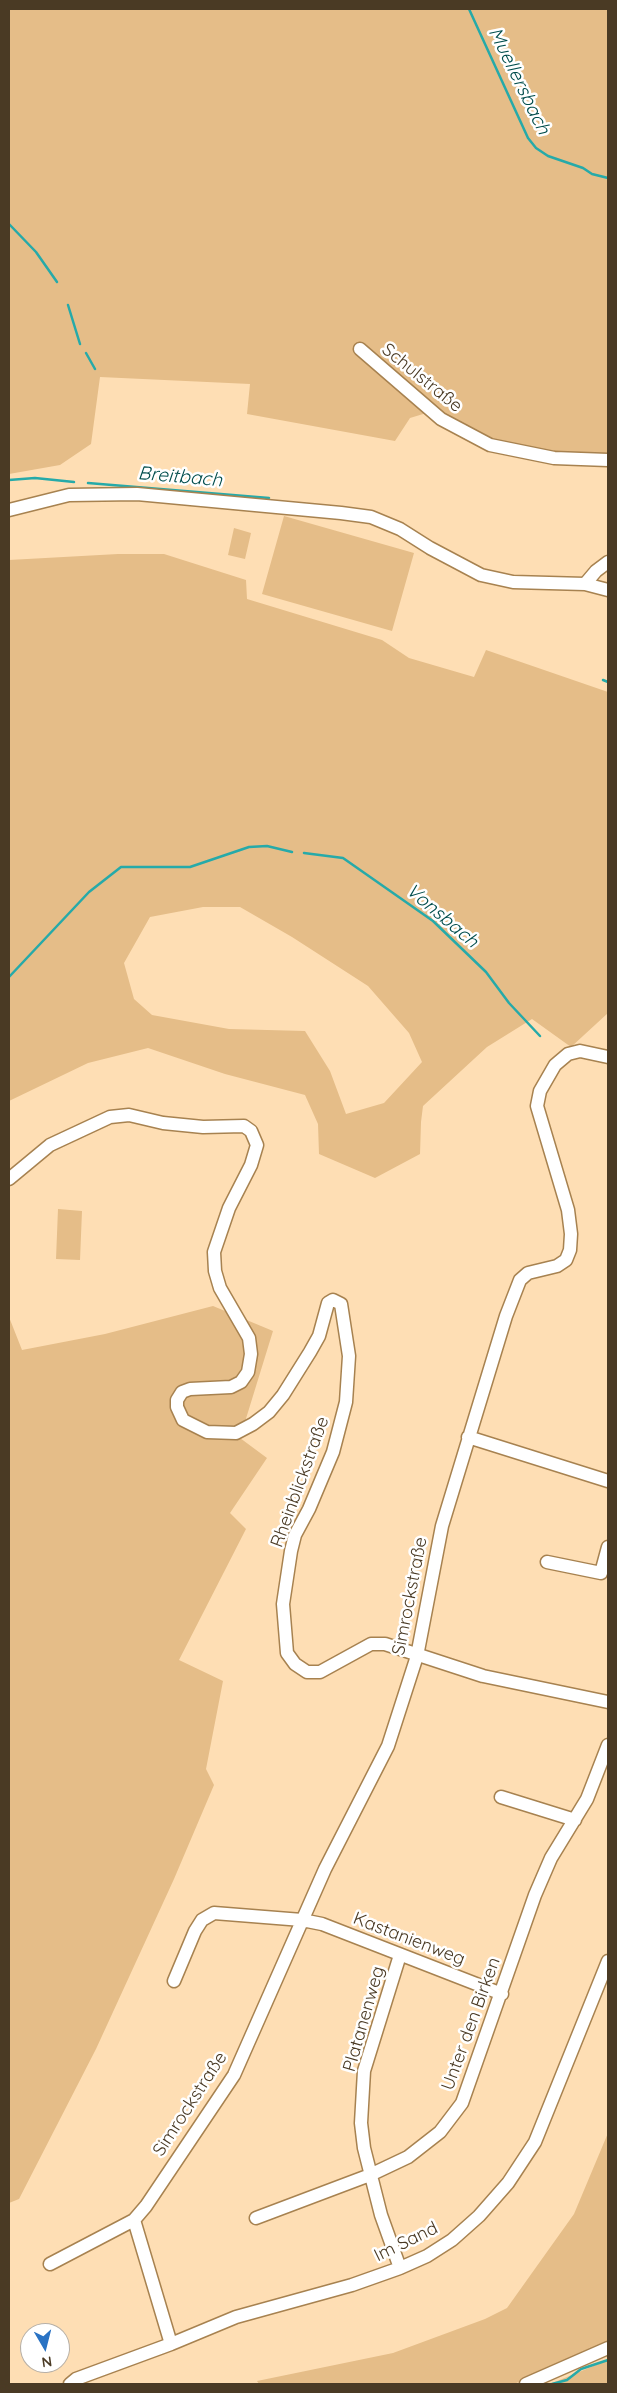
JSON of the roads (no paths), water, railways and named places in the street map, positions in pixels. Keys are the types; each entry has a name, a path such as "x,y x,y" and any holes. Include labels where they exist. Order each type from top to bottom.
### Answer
{"street":[{"name":"Schulstraße","path":"360,349 441,419 490,445 554,458 608,460"},
{"path":"9,510 69,495 137,494 371,517 400,529 430,548 481,575 513,582 585,584 608,590"},
{"path":"585,584 596,570 608,562"},
{"name":"Simrockstraße","path":"50,2264 134,2220 146,2206 234,2075 325,1869 388,1746 417,1656 442,1526 468,1437 520,1280 530,1273 548,1270 566,1260 571,1234 568,1210 537,1106 538,1098 555,1065 568,1054 580,1051 608,1057"},
{"name":"Rheinblickstraße","path":"9,1179 50,1146 110,1117 129,1115 163,1123 203,1127 244,1126 251,1131 257,1145 248,1172 229,1208 214,1252 215,1272 220,1288 249,1338 251,1354 248,1372 241,1382 231,1387 190,1389 182,1392 177,1400 178,1413 183,1420 207,1432 236,1433 254,1424 283,1395 306,1359 319,1336 328,1303 333,1300 341,1304 349,1356 346,1402 334,1452 309,1509 295,1535 283,1604 288,1653 295,1664 307,1672 320,1672 371,1644 384,1644 483,1676 608,1702"},
{"path":"468,1437 608,1481"},
{"path":"547,1562 601,1573 608,1547"},
{"name":"Unter den Birken","path":"256,2218 370,2176 408,2157 440,2132 462,2103 502,1994 535,1895 551,1858 587,1799 608,1744"},
{"path":"500,1797 575,1820"},
{"path":"174,1981 195,1930 202,1920 214,1913 302,1920"},
{"name":"Kastanienweg","path":"302,1920 322,1924 502,1994"},
{"name":"Platanenweg","path":"400,1955 364,2071 361,2123 370,2176 381,2215 400,2268"},
{"name":"Im Sand","path":"70,2384 76,2379 171,2344 236,2317 352,2285 400,2268 427,2256 452,2240 479,2216 508,2182 535,2142 608,1961"},
{"path":"134,2220 171,2344"},
{"path":"526,2384 608,2348"}],"waterway":[{"name":"Muellersbach","path":"469,9 528,138 536,148 548,156 583,168 592,174 608,178"},
{"path":"9,224 36,252 57,282"},
{"path":"68,305 80,344"},
{"path":"86,353 95,369"},
{"name":"Breitbach","path":"9,480 35,478 74,482"},
{"name":"Breitbach","path":"88,483 269,498"},
{"name":"Breitbach","path":"603,680 608,682"},
{"path":"9,977 89,892 121,867 190,867 249,847 267,846 292,852"},
{"name":"Vonsbach","path":"304,853 343,858 433,921 486,972 509,1003 540,1036"},
{"path":"552,2384 567,2380 581,2369 608,2360"}]}
